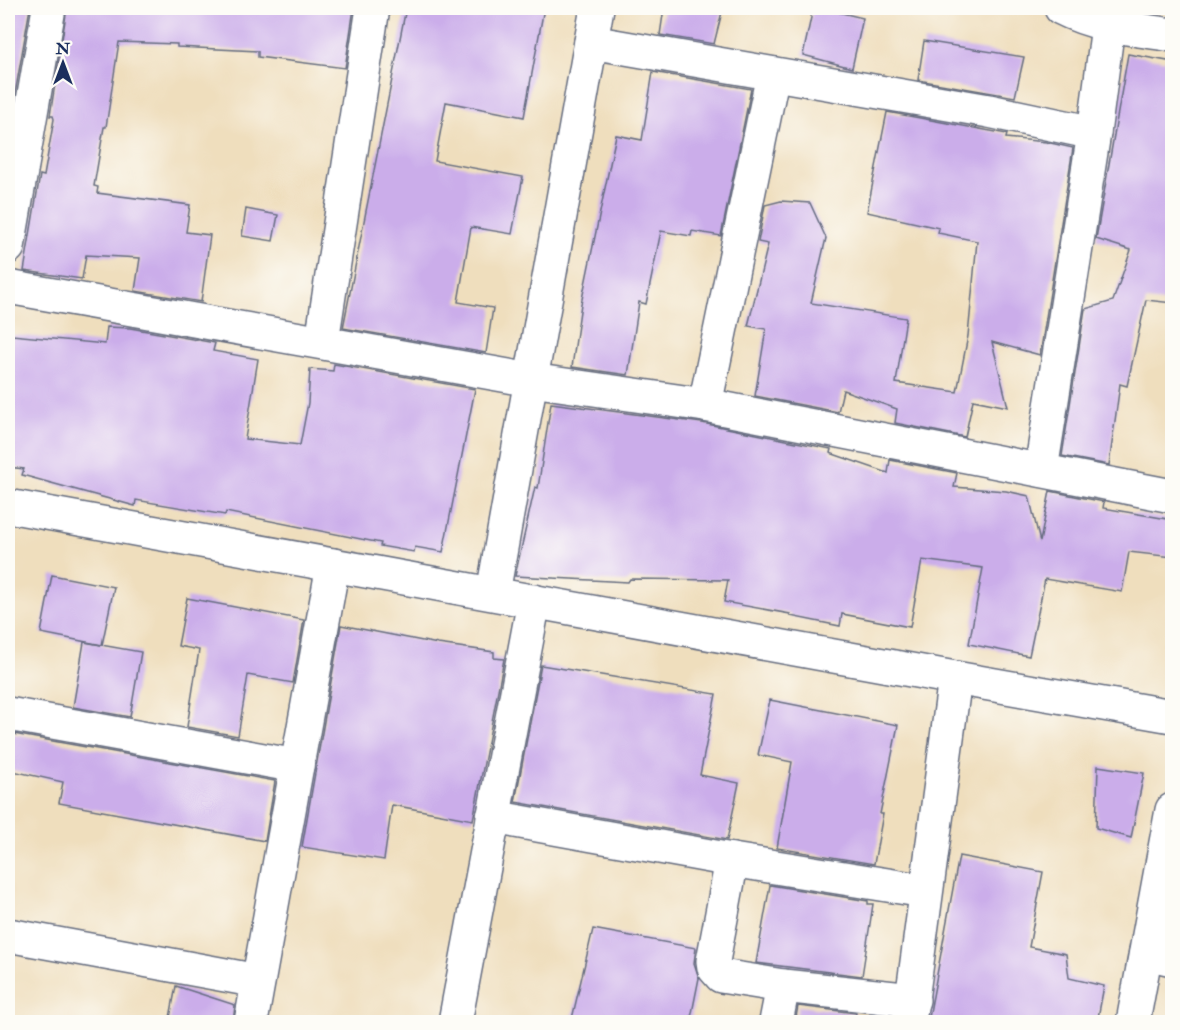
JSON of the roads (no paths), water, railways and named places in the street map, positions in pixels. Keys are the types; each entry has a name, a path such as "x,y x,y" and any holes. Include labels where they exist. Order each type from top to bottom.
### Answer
{"street":[{"path":"8,247 49,8"},
{"path":"322,341 373,8"},
{"path":"493,593 597,8"},
{"path":"1061,8 1108,26 1173,35"},
{"path":"1041,470 1094,133 1108,26"},
{"path":"591,42 989,111 1094,133"},
{"path":"705,405 773,74"},
{"path":"8,287 322,341 531,380 705,405 1173,496"},
{"path":"8,506 1173,716"},
{"path":"251,1023 333,565"},
{"path":"455,1023 534,601"},
{"path":"732,860 713,961 714,968 721,976 911,1011 925,891 955,678"},
{"path":"8,714 297,766"},
{"path":"1133,1023 1159,956 1173,810"},
{"path":"493,817 732,860 925,891"},
{"path":"8,935 258,981"},
{"path":"776,1023 783,986"}]}
